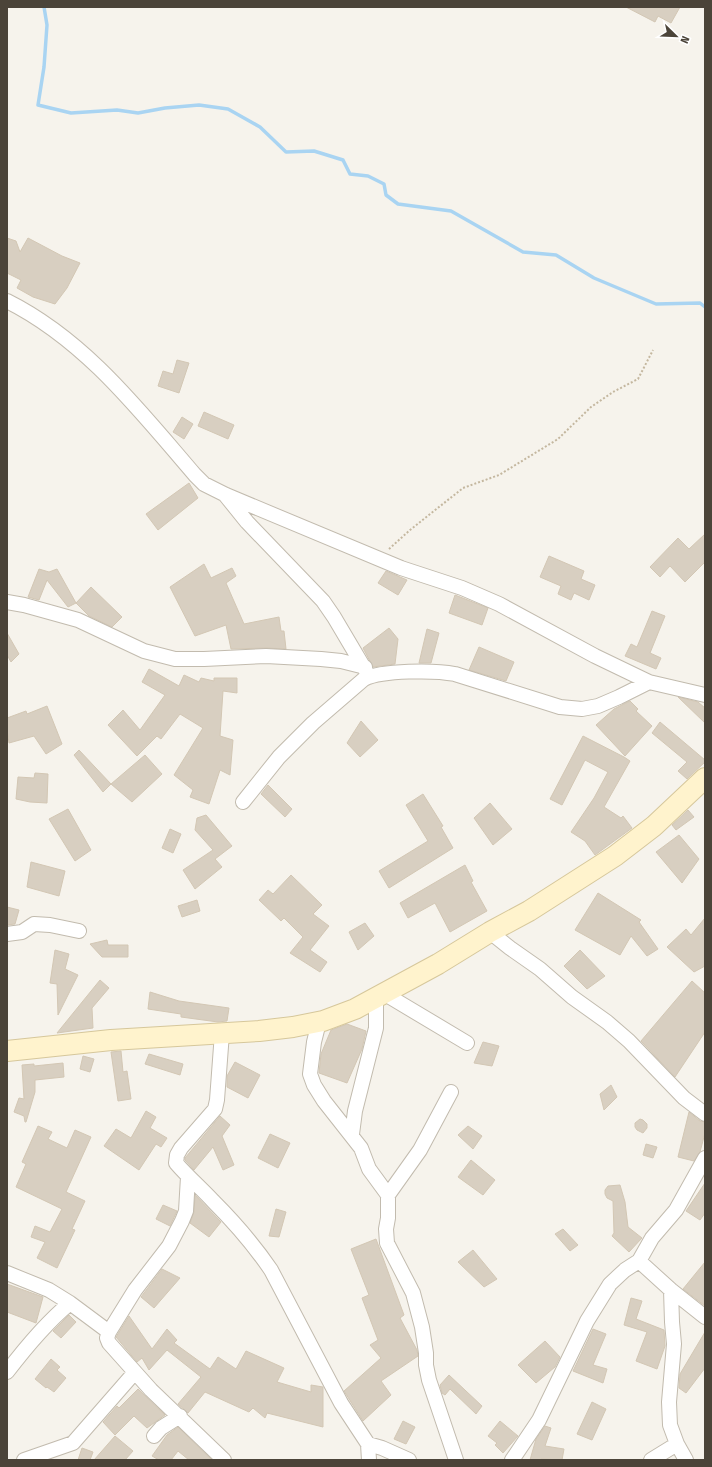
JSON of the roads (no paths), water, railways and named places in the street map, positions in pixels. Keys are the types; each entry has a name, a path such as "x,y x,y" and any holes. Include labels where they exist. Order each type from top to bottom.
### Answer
{"street":[{"path":"7,301 36,318 81,352 108,376 204,484 226,495 378,559 462,588 499,604 595,656 649,682 705,695"},
{"path":"226,495 247,522 323,601 367,672"},
{"path":"7,602 24,605 78,620 144,651 176,659 266,656 342,661 367,672 389,674 441,671 560,707 582,709 598,706 649,682"},
{"path":"243,802 279,757 313,723 364,679 367,672"},
{"path":"7,1051 110,1040 293,1027 319,1022 354,1009 438,964 490,932 529,911 615,856 654,826 705,778"},
{"path":"7,934 22,932 34,924 50,924 79,930"},
{"path":"490,932 540,969 572,997 607,1022 629,1041 684,1098 705,1114"},
{"path":"380,996 467,1043"},
{"path":"352,1134 355,1111 376,1028 380,996"},
{"path":"319,1022 313,1049 310,1074 314,1085 324,1101 352,1134 361,1148 369,1169 388,1195"},
{"path":"222,1033 215,1109 177,1155 176,1163 188,1177 222,1210 258,1250 271,1270 341,1403 368,1444 369,1460"},
{"path":"451,1092 420,1150 388,1195 388,1218 386,1229 387,1243 413,1293 422,1327 429,1380 456,1460"},
{"path":"512,1460 539,1420 587,1321 610,1284 625,1270 639,1261 652,1238 676,1210 705,1158"},
{"path":"188,1177 186,1211 182,1221 169,1246 135,1290 109,1332 107,1338 109,1343 151,1390 180,1416 224,1460"},
{"path":"639,1261 671,1290 705,1317"},
{"path":"7,1273 49,1290 70,1303 109,1332"},
{"path":"671,1290 674,1350 669,1402 670,1425 677,1444 686,1460"},
{"path":"7,1372 53,1317 70,1303"},
{"path":"24,1460 73,1443 136,1372"},
{"path":"154,1436 161,1428 180,1416"},
{"path":"368,1444 382,1448 409,1460"},
{"path":"651,1460 677,1444"}],"waterway":[{"path":"44,7 47,25 44,67 38,105 71,113 117,110 138,113 165,108 199,105 228,109 260,127 286,152 314,151 343,160 350,174 368,176 384,184 386,195 398,204 451,211 523,252 556,255 594,278 656,304 700,303 705,307"}]}
